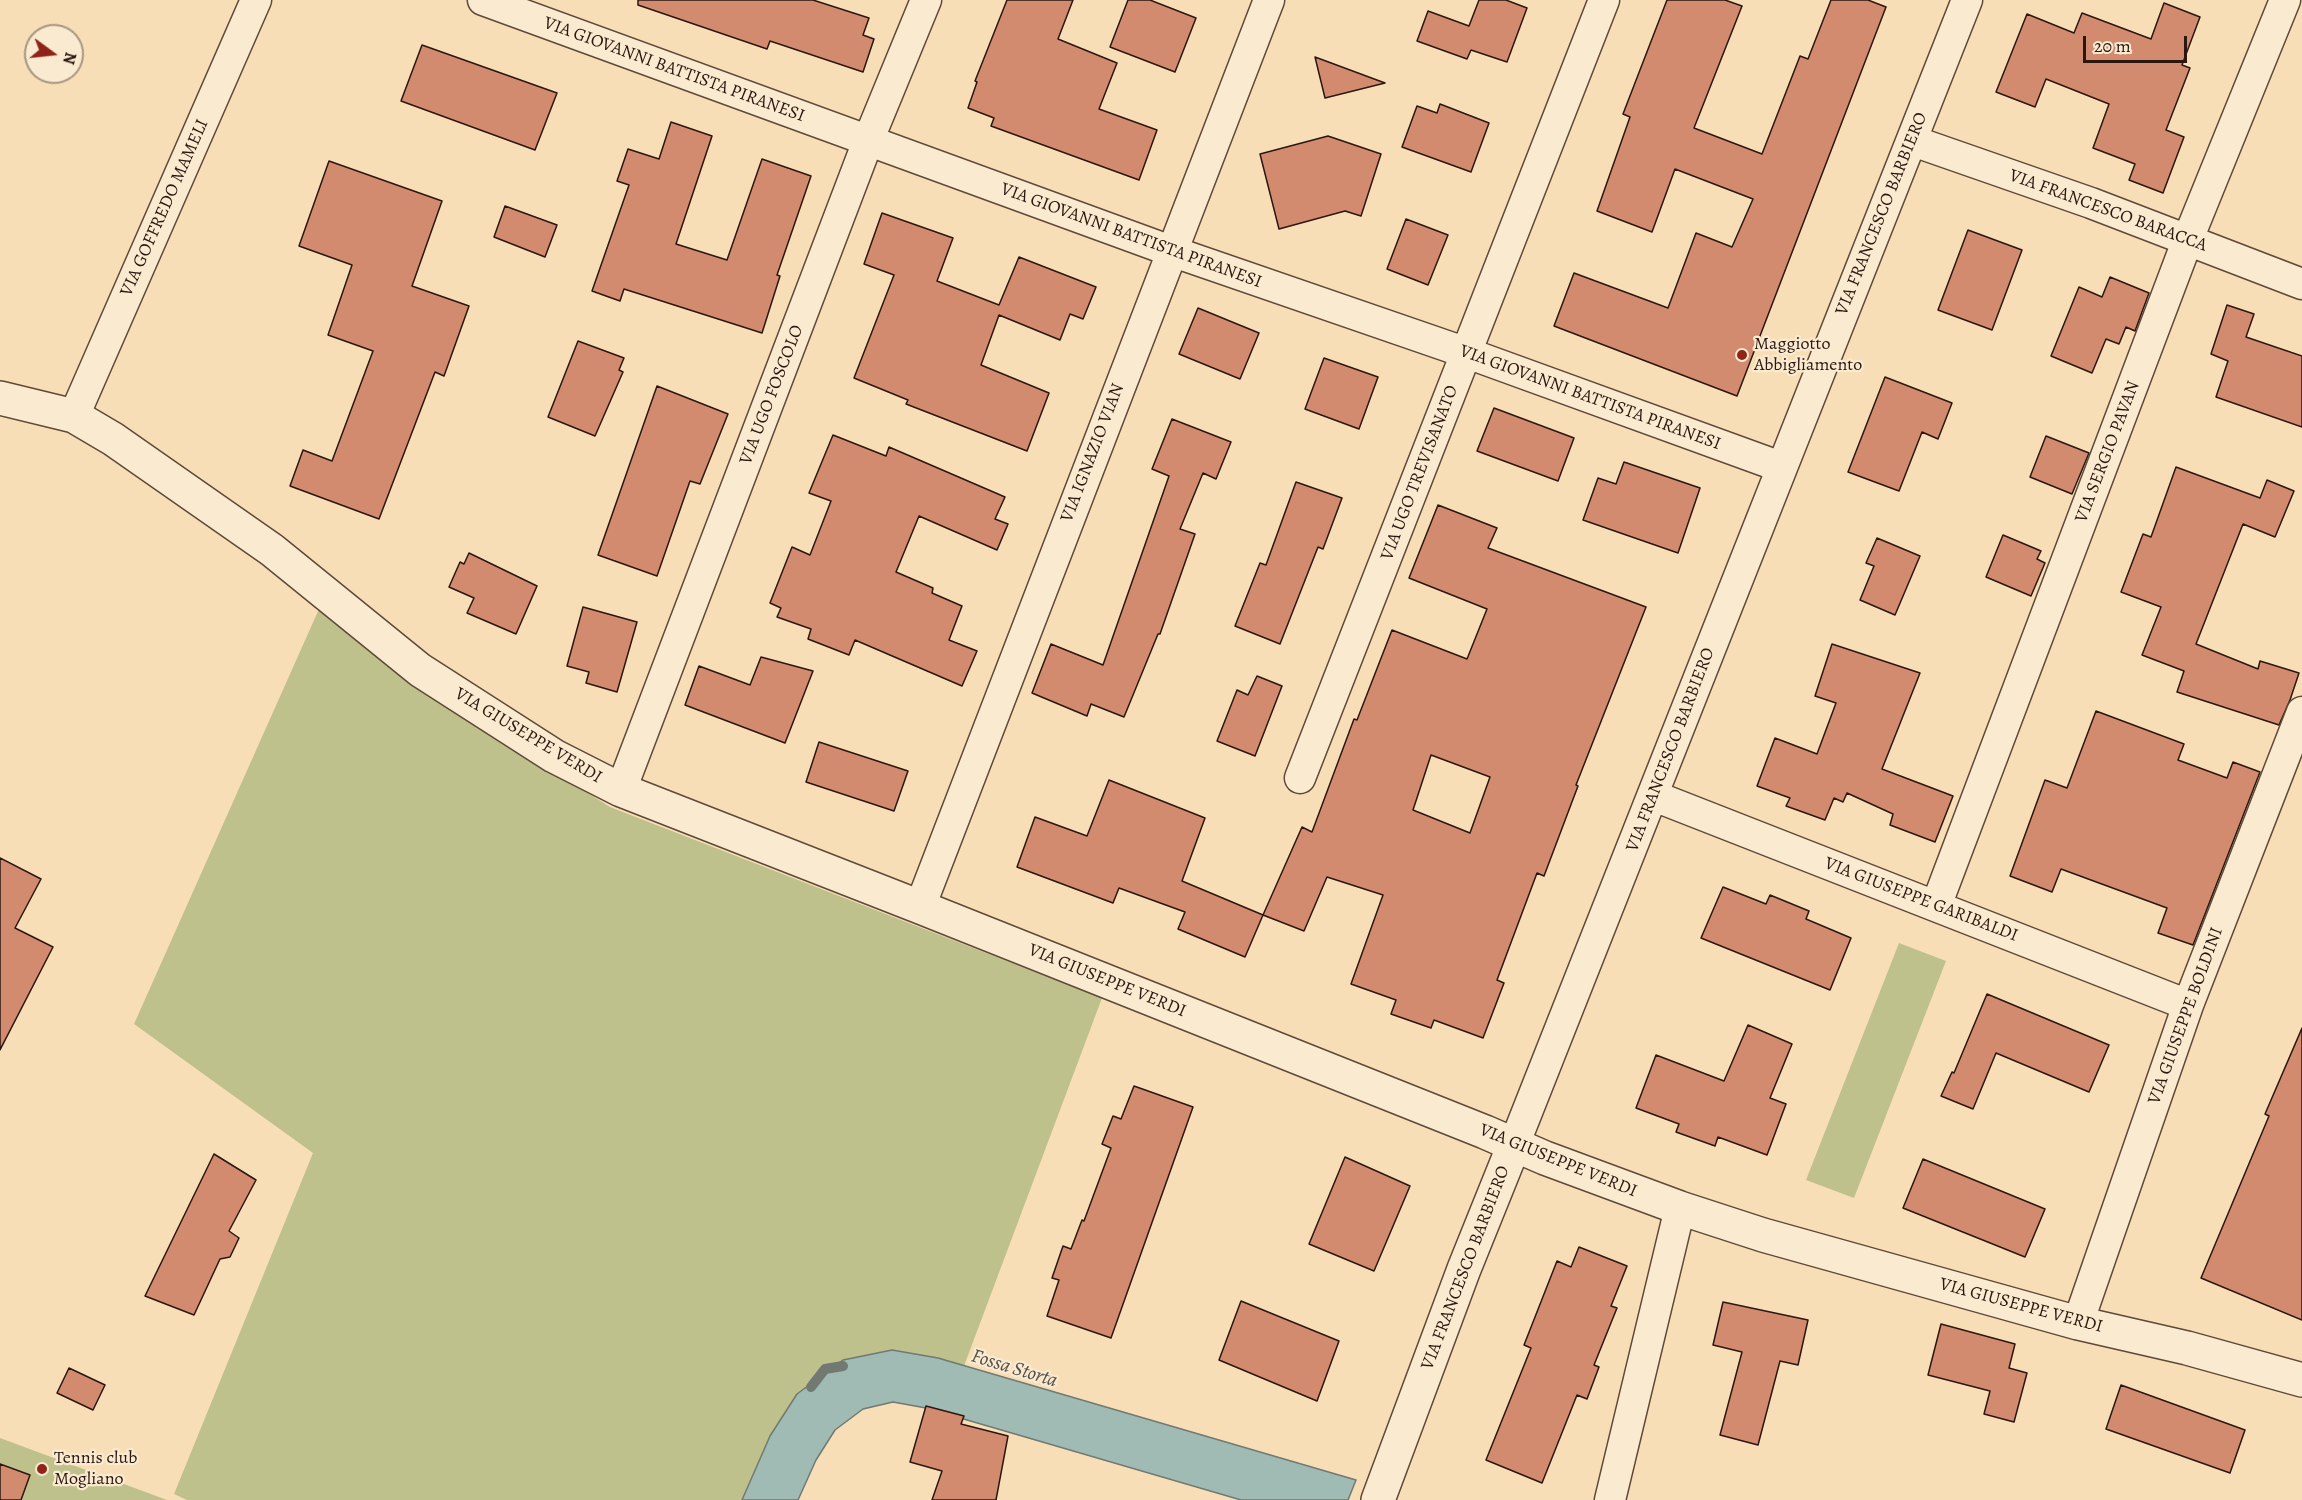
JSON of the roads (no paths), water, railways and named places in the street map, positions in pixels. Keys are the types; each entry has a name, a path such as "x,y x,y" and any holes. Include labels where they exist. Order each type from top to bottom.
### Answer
{"street":[{"name":"VIA GOFFREDO MAMELI","path":"74,416 256,0"},
{"name":"VIA GIOVANNI BATTISTA PIRANESI","path":"483,0 868,141 1781,467"},
{"name":"VIA UGO FOSCOLO","path":"621,790 868,141 926,0"},
{"name":"VIA IGNAZIO VIAN","path":"920,907 1269,0"},
{"name":"VIA UGO TREVISANATO","path":"1300,778 1604,0"},
{"name":"VIA FRANCESCO BARBIERO","path":"1378,1500 1464,1269 1654,796 1781,467 1913,141 1967,0"},
{"name":"VIA SERGIO PAVAN","path":"1936,906 2188,239 2285,0"},
{"name":"VIA FRANCESCO BARACCA","path":"1913,141 2188,239 2302,284"},
{"name":"VIA GIUSEPPE VERDI","path":"0,398 74,416 113,439 272,550 420,670 554,756 621,790 1514,1145 1680,1208 1763,1235 2078,1323 2187,1348 2302,1380"},
{"name":"VIA GIUSEPPE BOLDINI","path":"2078,1323 2188,1005 2302,712"},
{"name":"VIA GIUSEPPE GARIBALDI","path":"1654,796 2188,1005"},
{"path":"1610,1500 1680,1208"}],"water":[{"path":"892,1350 938,1358 1356,1480 1348,1500 1241,1500 926,1408 893,1402 863,1409 835,1430 816,1460 798,1500 742,1500 770,1436 797,1394 843,1360"}],"waterway":[{"name":"Fossa Storta","path":"811,1387 825,1369 843,1366"}],"place":[{"name":"Maggiotto Abbigliamento","path":"1742,355"},
{"name":"Tennis club Mogliano","path":"42,1469"}]}
